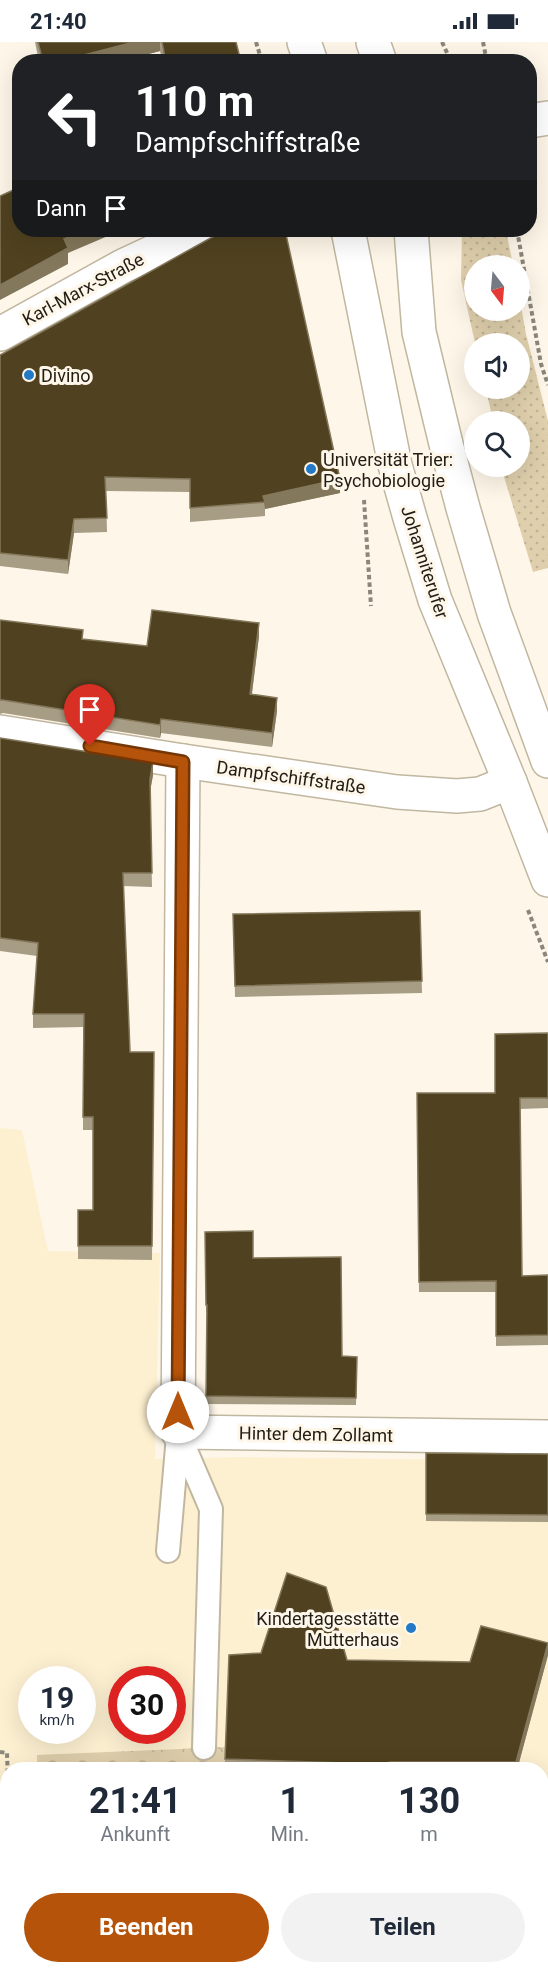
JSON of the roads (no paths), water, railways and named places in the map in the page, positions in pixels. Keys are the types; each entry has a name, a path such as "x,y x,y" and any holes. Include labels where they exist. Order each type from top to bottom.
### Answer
{"street":[{"name":"Karl-Marx-Straße","path":"0,333 123,266 185,237"},
{"name":"Johanniterufer","path":"349,237 395,465 435,600 548,880"},
{"path":"412,237 419,332 432,389 463,508 494,613 543,747 537,748 519,776 510,782"},
{"name":"Dampfschiffstraße","path":"0,732 183,762 397,792 457,796 480,794 510,782"},
{"path":"178,1432 183,762"},
{"name":"Hinter dem Zollamt","path":"178,1432 548,1437"}],"lane":[{"path":"168,1551 178,1432"},
{"path":"178,1432 211,1509 204,1748"}],"place":[{"name":"Divino","path":"29,375"},
{"name":"Universität Trier: Psychobiologie","path":"311,469"},
{"name":"Kindertagesstätte Mutterhaus","path":"411,1628"}]}
